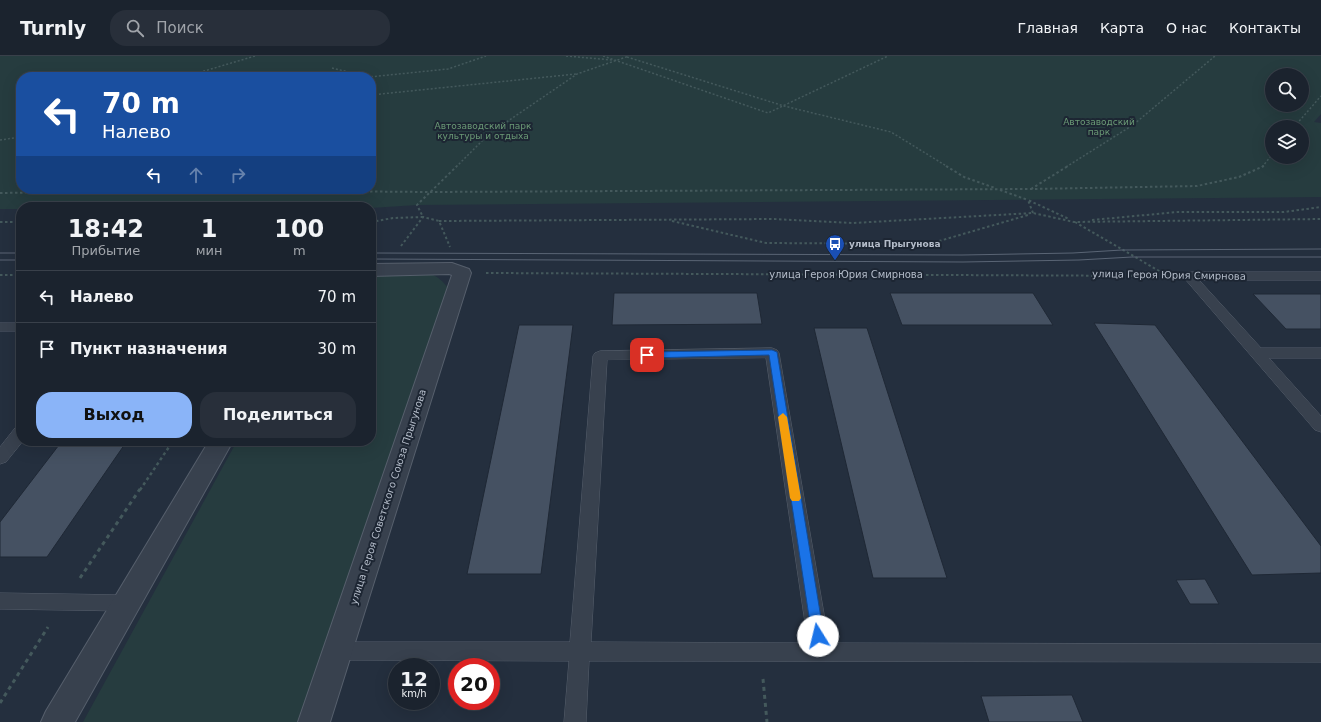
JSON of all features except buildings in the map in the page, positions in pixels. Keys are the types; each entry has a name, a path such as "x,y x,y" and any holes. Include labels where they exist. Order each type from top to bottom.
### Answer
{"street":[{"path":"379,269 457,270"},
{"name":"улица Героя Советского Союза Прыгунова","path":"314,722 457,270"},
{"path":"57,722 218,446"}],"lane":[{"path":"1189,276 1321,426"},
{"name":"улица Героя Юрия Смирнова","path":"1189,276 1321,276"},
{"path":"0,327 16,327"},
{"path":"575,722 581,652 600,356 772,352 820,652"},
{"path":"1257,353 1321,353"},
{"path":"0,458 16,438"},
{"path":"0,601 126,602"},
{"path":"337,651 1321,653"}],"path":[{"path":"201,72 255,56"},
{"path":"376,76 448,69 486,56"},
{"path":"566,56 616,61"},
{"path":"603,56 768,113 888,56"},
{"path":"376,94 577,74 630,56"},
{"path":"1031,189 1133,126 1215,56"},
{"path":"627,57 784,106 890,132 964,177 1028,200 1074,222 1167,276"},
{"path":"332,68 348,72"},
{"path":"423,217 417,205 489,134 577,74"},
{"path":"1300,120 1321,96"},
{"path":"0,140 16,138"},
{"path":"376,192 1031,189 1197,186 1238,177 1265,164"},
{"path":"0,193 16,193"},
{"path":"1028,200 1033,213"},
{"path":"1074,222 1178,212 1284,212 1321,207"},
{"path":"665,220 766,243 929,244 1033,213"},
{"path":"376,221 392,218 423,217 439,220 774,219 853,223 1033,213 1074,222 1257,218 1321,219"},
{"path":"379,269 392,259 423,217"},
{"path":"439,220 455,259 457,270"},
{"path":"0,222 16,222"},
{"name":"улица Героя Юрия Смирнова","path":"457,270 1189,276"},
{"path":"0,275 16,275"},
{"path":"0,703 64,602 170,446"},
{"path":"761,652 767,722"}],"green space":[{"name":"Автозаводский парк","path":"0,56 1321,56 1321,114 1314,122 1321,123 1321,197 417,205 376,208 376,202 16,202 16,209 0,209"},
{"path":"411,271 427,273 438,278 449,289 302,722 83,722 234,446 376,446 376,272"}],"tram line":[{"path":"376,253 962,255 1073,253 1122,250 1321,249"},
{"path":"0,253 16,253"},
{"path":"376,259 963,262 1079,260 1132,257 1321,257"},
{"path":"0,260 16,260"}],"slow traffic":[{"path":"783,417 796,498"}],"place":[{"name":"улица Прыгунова","path":"835,261"}],"route":[{"path":"647,355 772,352 818,636"}],"park label":[{"name":"Автозаводский парк культуры и отдыха","path":"483,132"}]}
